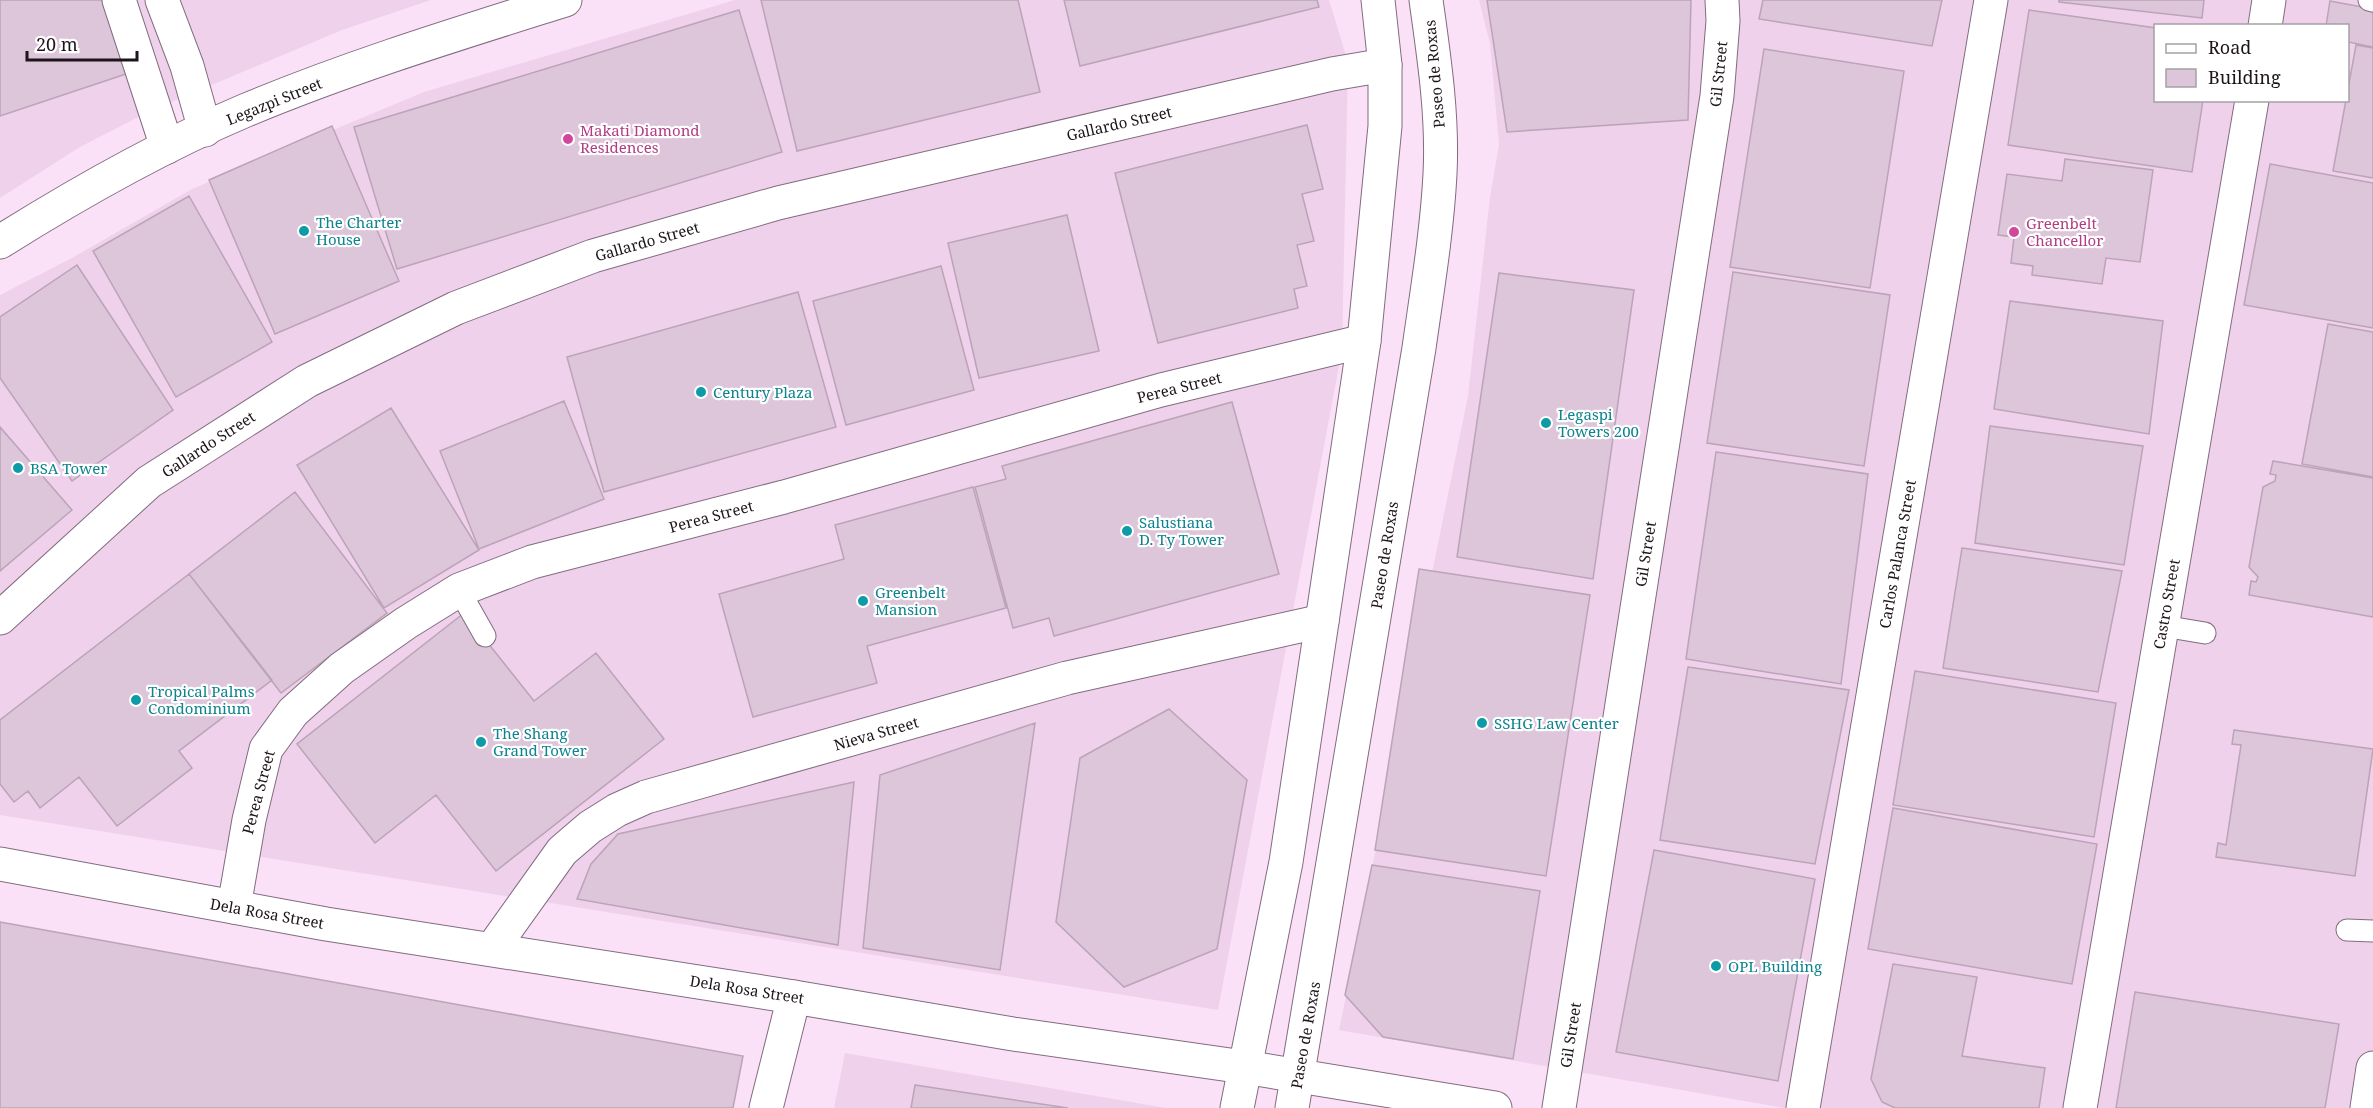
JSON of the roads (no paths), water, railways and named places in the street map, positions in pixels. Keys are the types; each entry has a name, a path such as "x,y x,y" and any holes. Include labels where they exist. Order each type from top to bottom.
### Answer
{"street":[{"path":"119,0 167,147"},
{"path":"162,0 187,66 205,130"},
{"name":"Legazpi Street","path":"0,242 56,207 167,147 243,112 400,52 566,0"},
{"path":"1237,1108 1286,862 1364,341 1385,126 1384,65 1378,0"},
{"name":"Paseo de Roxas","path":"1295,1092 1417,360 1431,263 1440,174 1440,139 1434,57 1426,0"},
{"name":"Gil Street","path":"1559,1108 1717,96 1724,21 1722,0"},
{"name":"Carlos Palanca Street","path":"1803,1108 1991,0"},
{"path":"2265,24 2269,0"},
{"name":"Gallardo Street","path":"0,618 149,482 306,381 456,308 592,256 778,203 1309,79 1384,65"},
{"name":"Castro Street","path":"2080,1108 2252,102"},
{"name":"Perea Street","path":"234,907 249,820 266,749 293,712 342,668 406,622 459,590 532,562 784,497 1161,390 1364,341"},
{"name":"Nieva Street","path":"492,949 562,851 591,827 617,810 646,797 1067,678 1322,621"},
{"name":"Dela Rosa Street","path":"0,864 234,907 1013,1034 1244,1067 1295,1092 1495,1108"},
{"path":"766,1108 794,997"},
{"path":"2367,1108 2373,1068"}],"lane":[{"path":"459,590 485,636"},
{"path":"2163,626 2205,633"},
{"path":"2347,930 2373,931"}],"place":[{"name":"Makati Diamond Residences","path":"568,139"},
{"name":"The Charter House","path":"304,231"},
{"name":"Greenbelt Chancellor","path":"2014,232"},
{"name":"Century Plaza","path":"701,392"},
{"name":"Legaspi Towers 200","path":"1546,423"},
{"name":"BSA Tower","path":"18,468"},
{"name":"Salustiana D. Ty Tower","path":"1127,531"},
{"name":"Greenbelt Mansion","path":"863,601"},
{"name":"Tropical Palms Condominium","path":"136,700"},
{"name":"SSHG Law Center","path":"1482,723"},
{"name":"The Shang Grand Tower","path":"481,742"},
{"name":"OPL Building","path":"1716,966"}]}
